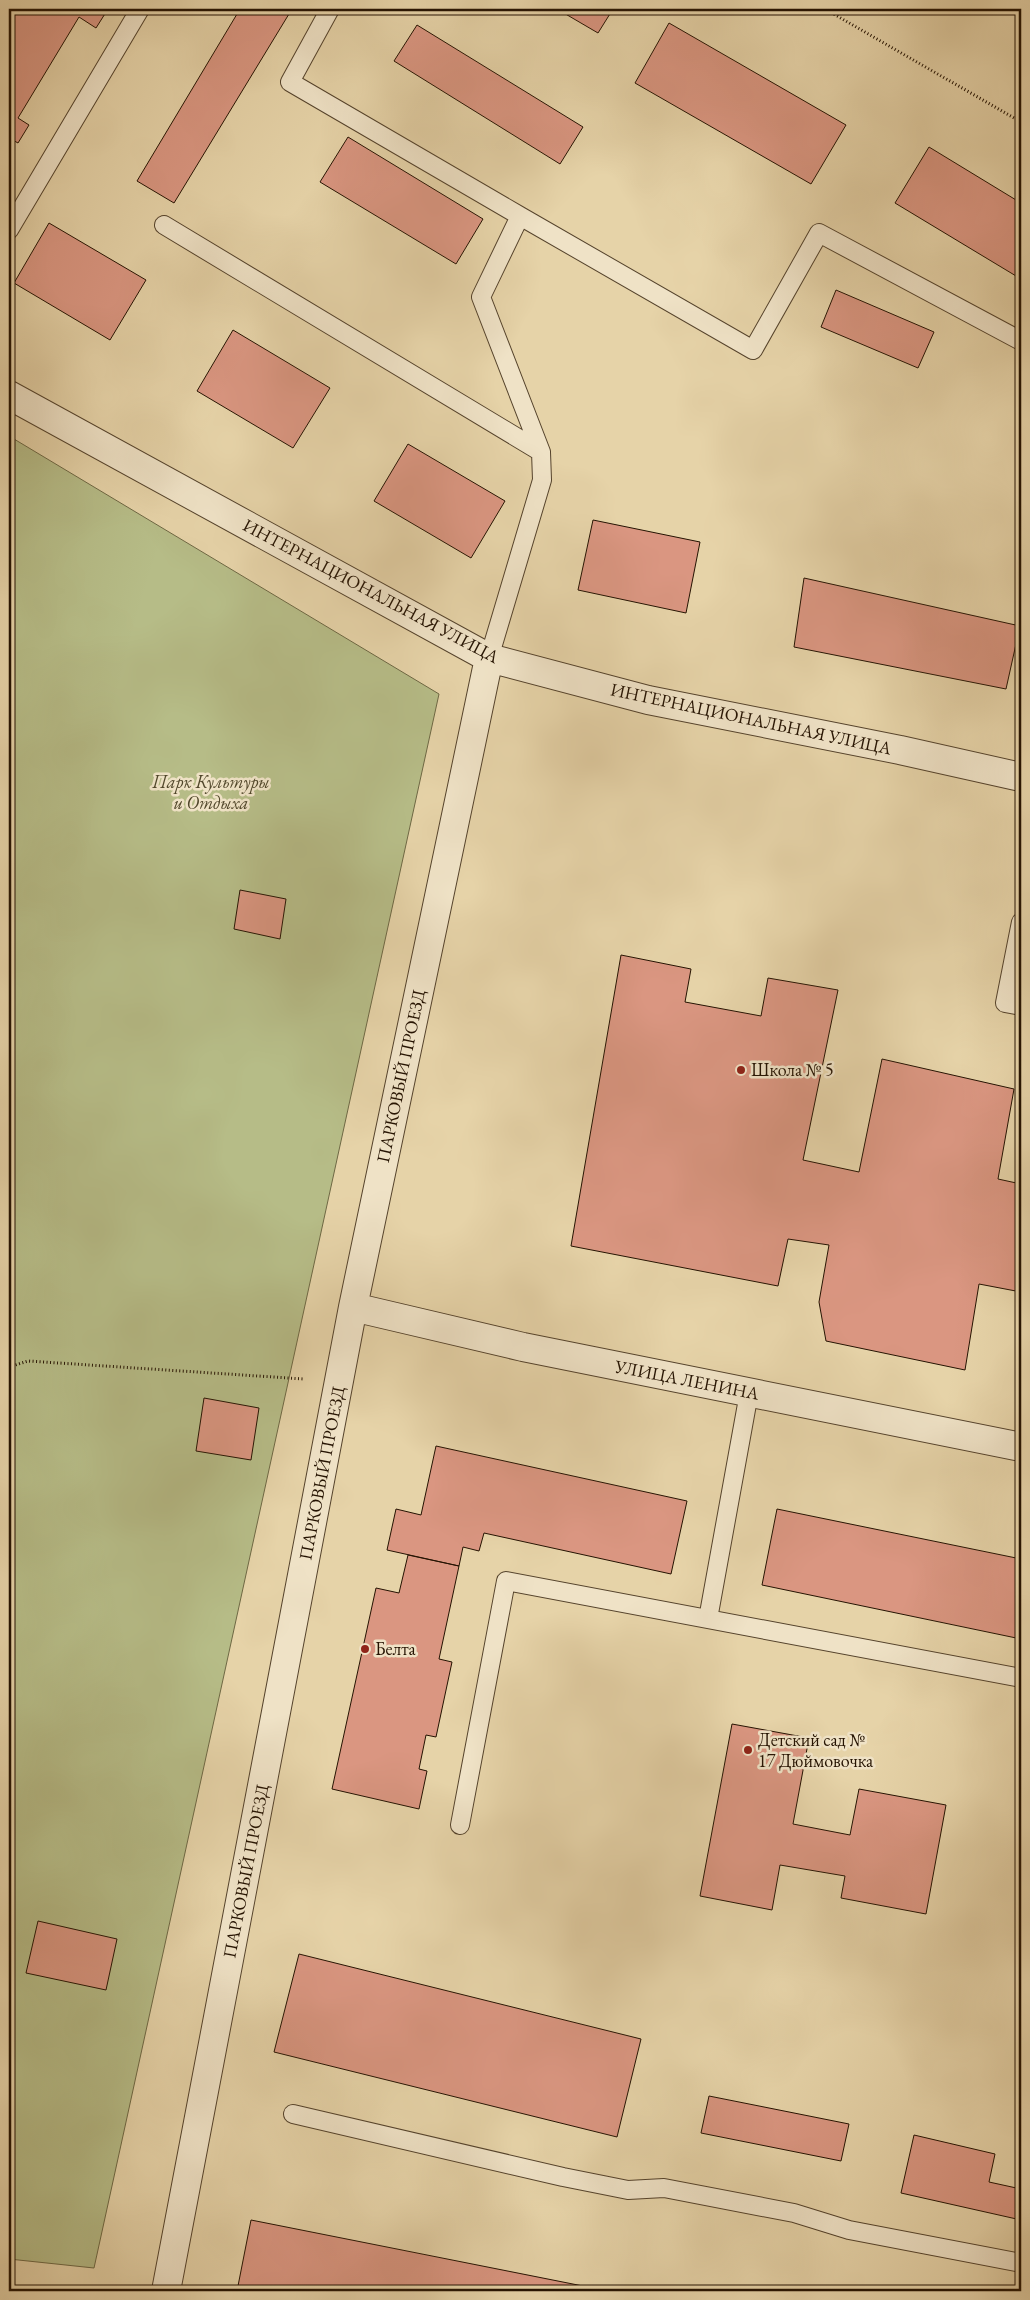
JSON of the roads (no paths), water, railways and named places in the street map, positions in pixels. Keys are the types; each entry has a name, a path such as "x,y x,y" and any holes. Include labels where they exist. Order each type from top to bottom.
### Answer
{"street":[{"name":"ИНТЕРНАЦИОНАЛЬНАЯ УЛИЦА","path":"9,395 489,658 648,700 890,748 1021,777"},
{"name":"ПАРКОВЫЙ ПРОЕЗД","path":"166,2291 353,1307 489,658"},
{"name":"УЛИЦА ЛЕНИНА","path":"353,1307 523,1347 1021,1448"}],"lane":[{"path":"9,230 140,9"},
{"path":"330,9 290,82 753,350 819,233 1021,341"},
{"path":"489,658 542,480 540,452 481,297 520,216"},
{"path":"164,225 540,452"},
{"path":"1021,922 1005,1003 1021,1006"},
{"path":"708,1619 749,1393"},
{"path":"460,1825 506,1581 1021,1678"},
{"path":"293,2114 563,2177 628,2190 664,2188 794,2213 849,2230 1021,2263"}],"place":[{"name":"Школа № 5","path":"741,1070"},
{"name":"Белта","path":"365,1649"},
{"name":"Детский сад № 17 Дюймовочка","path":"748,1750"}],"park label":[{"name":"Парк Культуры и Отдыха","path":"211,792"}]}
